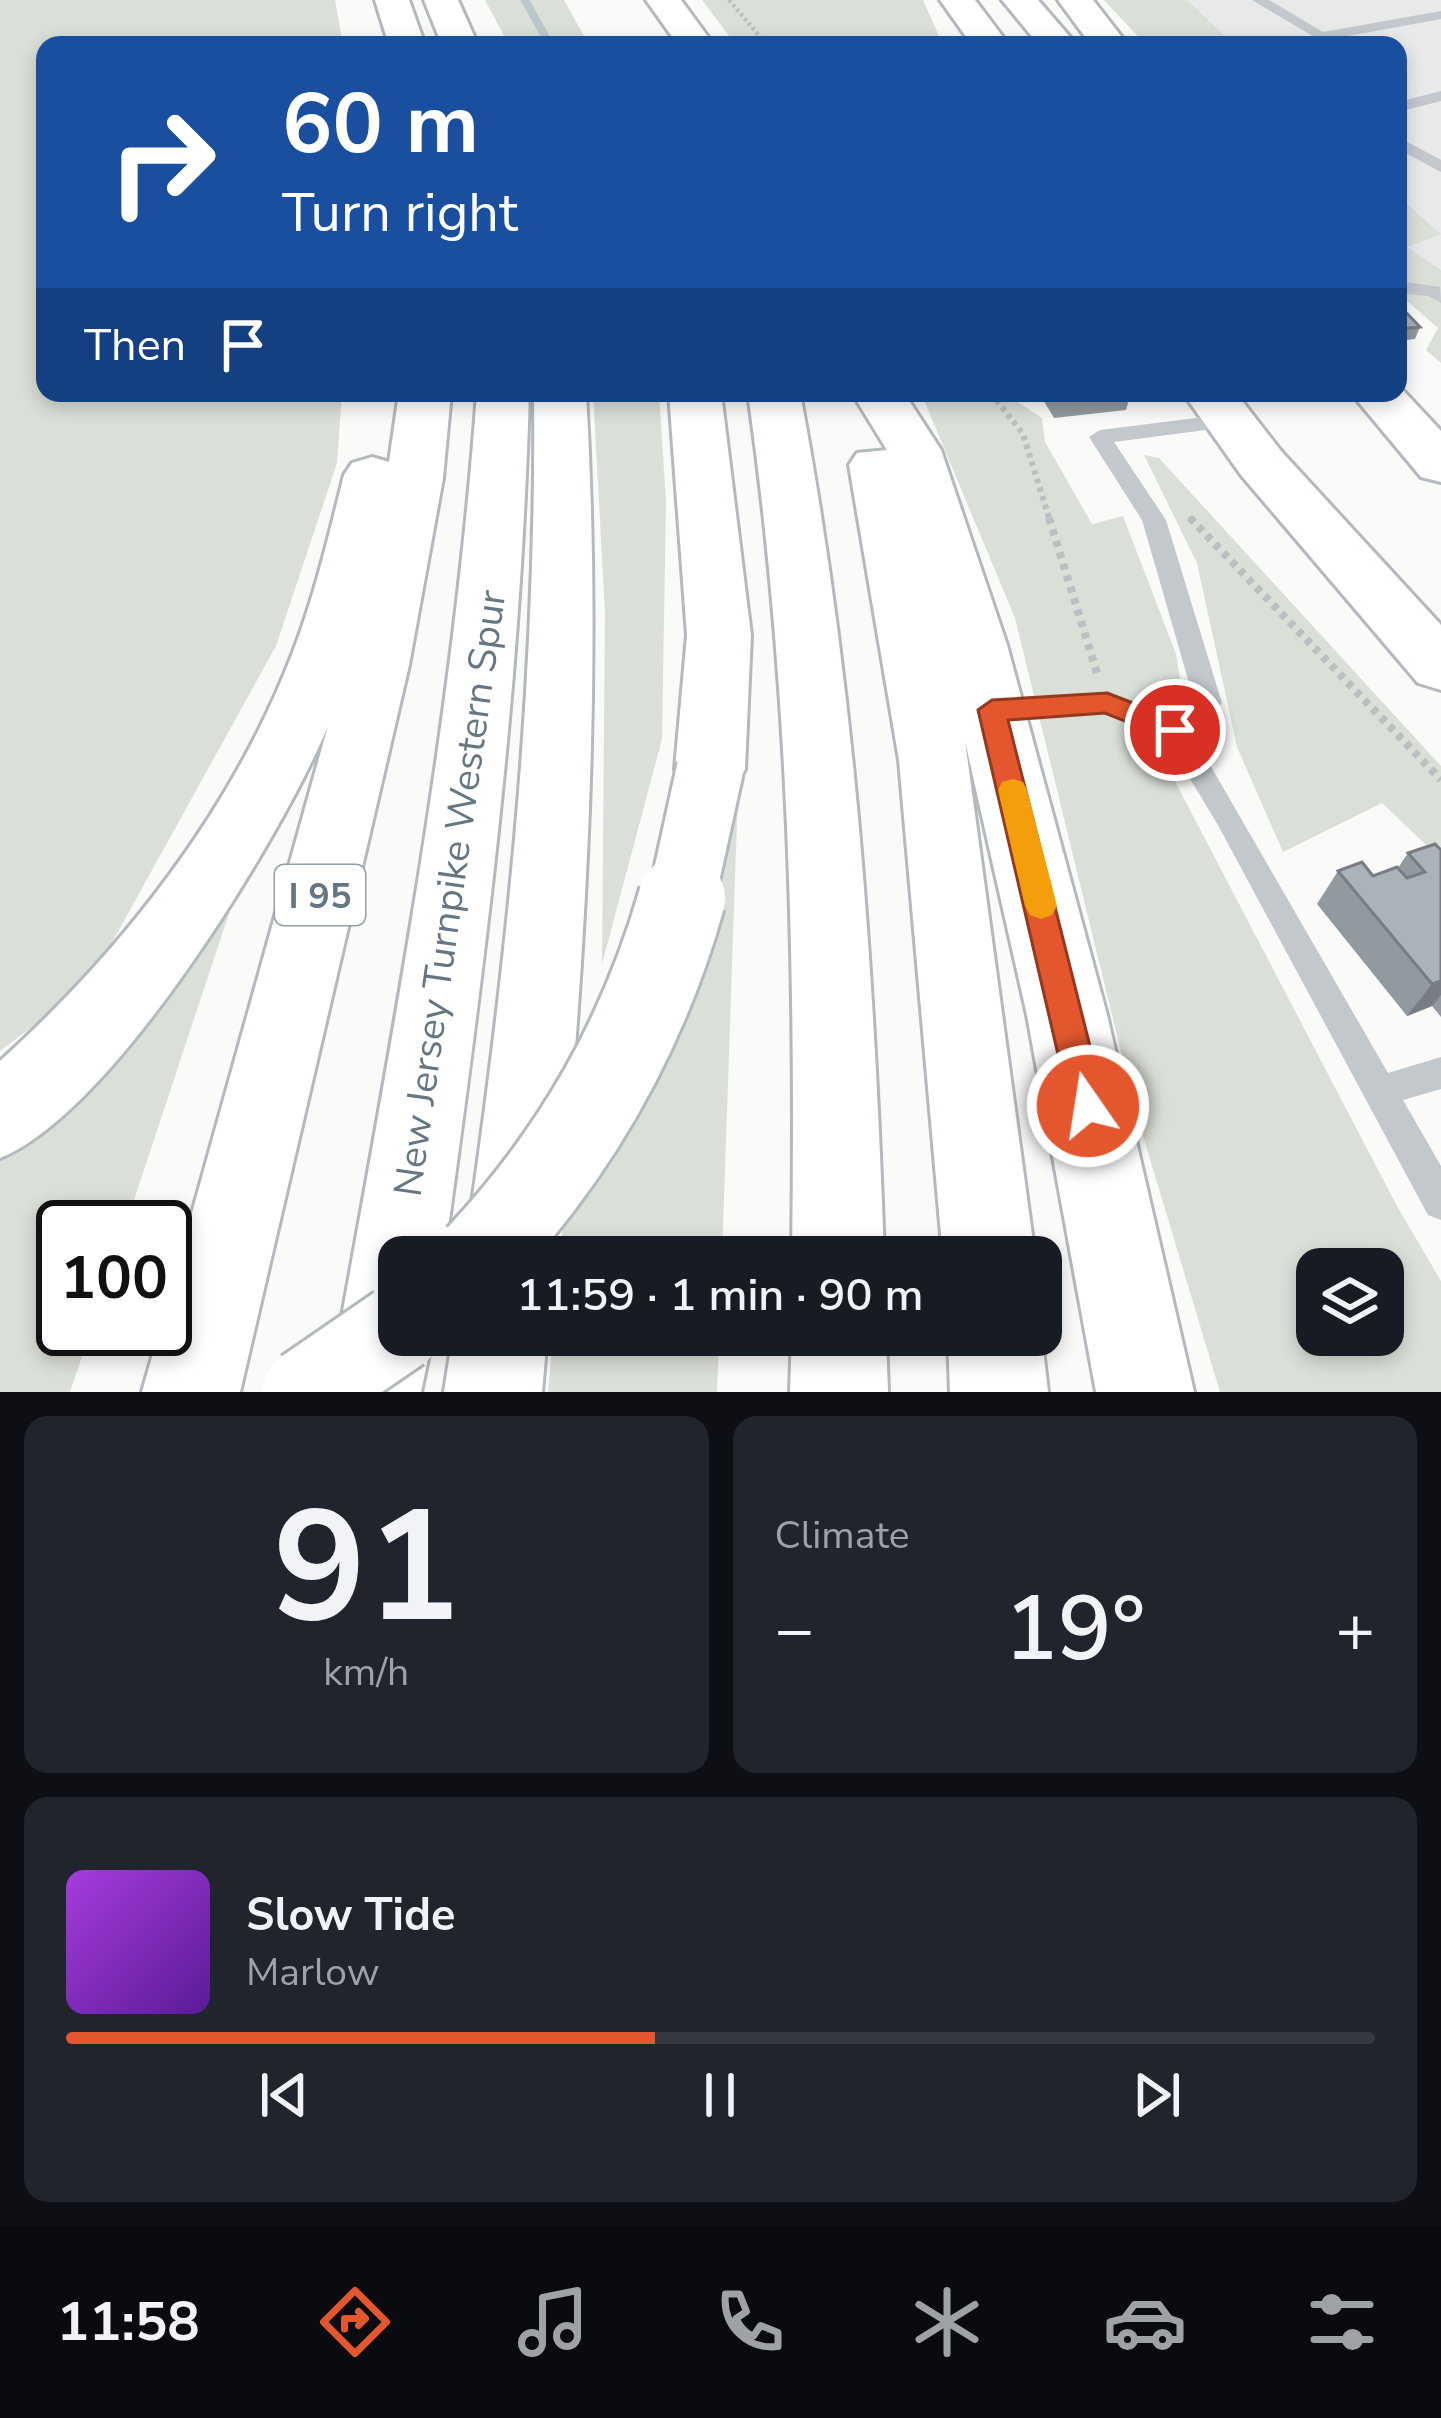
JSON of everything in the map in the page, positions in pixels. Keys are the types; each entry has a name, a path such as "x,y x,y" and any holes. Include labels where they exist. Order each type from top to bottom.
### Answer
{"highway":[{"path":"392,0 404,36"},
{"path":"441,0 456,36"},
{"path":"663,0 689,36"},
{"path":"957,0 987,36"},
{"path":"986,0 993,36"},
{"path":"1019,0 1051,36"},
{"path":"1075,2 1103,36"},
{"path":"0,1117 63,1057 139,970 205,882 259,795 317,674 346,582 378,448 399,402"},
{"name":"I 95","path":"190,1392 377,664 415,478 424,402"},
{"name":"New Jersey Turnpike Western Spur","path":"377,1392 478,721 497,539 502,402"},
{"path":"512,1236 537,1015 559,706 560,402"},
{"path":"498,1236 546,1182 606,1091 675,930 710,769 718,635 696,402"},
{"path":"776,402 796,518 818,713 833,989 838,1236"},
{"path":"859,402 900,557 936,766 955,903 987,1236"},
{"path":"884,402 914,450 992,710 1067,1016 1145,1392"},
{"path":"1385,402 1441,465"},
{"path":"1219,407 1441,666"},
{"path":"306,1392 378,1342"},
{"path":"493,1392 497,1356"},
{"path":"838,1356 839,1392"},
{"path":"996,1356 999,1392"}],"lane":[{"path":"1259,0 1318,36"},
{"path":"1331,36 1441,15"},
{"path":"1407,105 1441,96"},
{"path":"1407,147 1441,167"},
{"path":"1407,288 1433,291 1441,297"},
{"path":"1175,730 1208,704 1148,508 1100,436 1219,407"},
{"path":"992,710 1107,703 1175,730 1441,1202"},
{"path":"1380,1091 1441,1072"}],"path":[{"path":"729,0 759,36"},
{"path":"999,402 1022,434 1107,703"},
{"path":"1148,508 1180,508 1441,780"}],"shaded area":[{"path":"0,0 335,0 341,36 36,36 36,402 341,402 337,463 276,646 89,984 0,1051"},
{"path":"485,0 564,0 584,36 504,36"},
{"path":"702,0 923,0 939,36 729,36"},
{"path":"1104,0 1187,0 1225,36 1138,36"},
{"path":"1187,0 1441,0 1441,270 1407,248 1440,233 1407,202 1407,36 1225,36"},
{"path":"1407,203 1441,234 1407,247"},
{"path":"1407,247 1441,270 1441,363 1426,350 1438,328 1407,301"},
{"path":"593,402 660,402 666,501 662,739 602,964 605,612"},
{"path":"925,402 1018,402 1042,418 1045,442 1092,524 1123,516 1176,654 1183,697 1157,747 1398,1208 1441,1281 1441,1392 1220,1392 1135,1109 1015,618"},
{"path":"1144,455 1159,458 1441,766 1441,859 1382,803 1283,852 1237,747 1197,563"},
{"path":"739,761 723,1236 562,1236 564,1214"},
{"path":"242,874 134,1200 36,1200 36,1356 82,1356 70,1392 0,1392 0,1141"},
{"path":"551,1356 718,1356 717,1392 548,1392"}],"building":[{"path":"1407,313 1420,327 1407,328"},
{"path":"1435,844 1441,850 1441,981 1432,984 1338,871 1362,862 1373,876 1397,867 1407,878 1425,872 1408,853"}],"waterway":[{"path":"525,0 545,36"}],"slow traffic":[{"path":"1013,790 1041,906"}],"route":[{"path":"1088,1106 992,710 1107,703 1175,730"}]}
